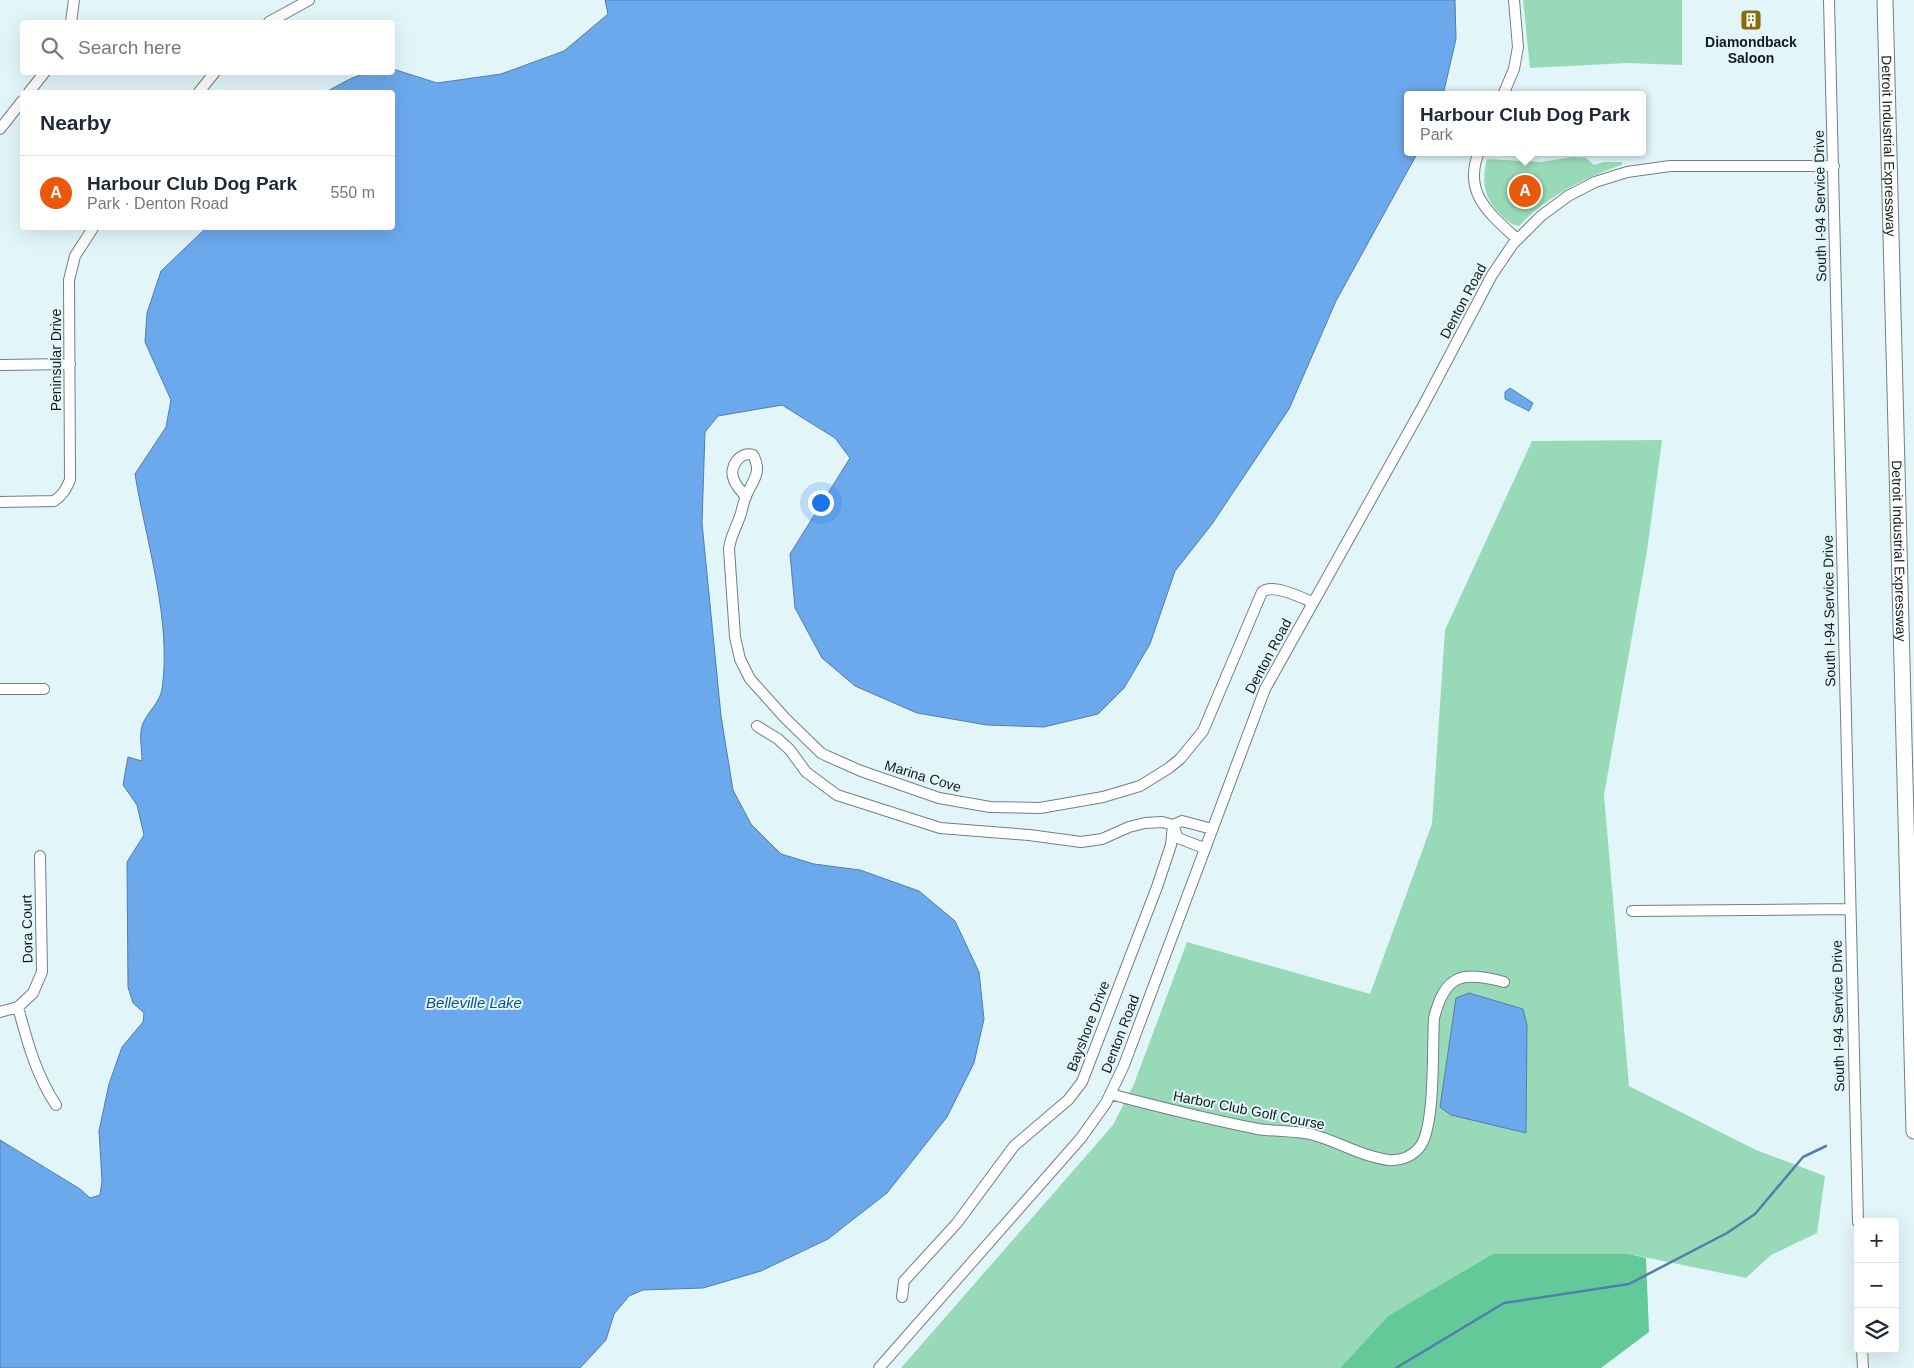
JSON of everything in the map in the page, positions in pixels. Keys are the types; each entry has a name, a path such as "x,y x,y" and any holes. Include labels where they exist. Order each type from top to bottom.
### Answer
{"highway":[{"name":"Detroit Industrial Expressway","path":"1885,0 1914,1131"}],"street":[{"path":"71,20 74,0"},
{"path":"273,20 309,0"},
{"path":"1505,91 1514,68 1518,47 1514,0"},
{"name":"South I-94 Service Drive","path":"1829,0 1858,1218"},
{"path":"31,90 43,75"},
{"path":"201,90 213,75"},
{"path":"0,129 20,104"},
{"path":"1478,156 1474,167 1477,194 1490,214 1517,239"},
{"name":"Denton Road","path":"879,1368 1081,1138 1110,1094 1124,1066 1265,689 1423,406 1492,275 1517,239 1540,216 1568,196 1595,182 1627,172 1670,166 1834,166"},
{"name":"Peninsular Drive","path":"0,502 54,500 66,490 70,480 69,280 75,256 92,230"},
{"path":"0,365 70,364"},
{"name":"Marina Cove","path":"746,497 729,549 735,637 740,659 750,679 785,718 821,753 861,771 939,798 962,803 1012,808 1062,805 1124,792 1156,777 1180,759 1202,732 1262,592 1265,589 1274,588 1312,602"},
{"path":"0,689 44,689"},
{"path":"757,726 778,739 790,750 806,772 837,795 940,828 1029,835 1081,842 1102,839 1129,827 1145,823 1162,822 1173,826 1178,838 1204,848"},
{"path":"1173,826 1182,821 1212,828"},
{"name":"Bayshore Drive","path":"902,1297 904,1281 956,1223 1014,1146 1068,1100 1082,1082 1159,881 1171,845 1173,826"},
{"name":"Dora Court","path":"18,1007 33,993 42,972 40,856"},
{"path":"1632,912 1850,909"},
{"name":"Harbor Club Golf Course","path":"1110,1094 1258,1129 1314,1135 1378,1158 1402,1159 1418,1149 1427,1135 1431,1109 1434,1018 1437,1004 1444,990 1452,982 1467,977 1489,978 1504,982"},
{"path":"0,1012 18,1007 38,1072 48,1094 56,1105"},
{"path":"1862,1353 1863,1368"}],"green space":[{"path":"1523,0 1682,0 1682,65 1628,63 1530,68"},
{"path":"1573,157 1586,158 1594,165 1603,162 1622,162 1622,165 1567,189 1541,206 1519,226 1512,224 1504,218 1491,203 1484,183 1487,159 1541,162"},
{"path":"1662,440 1647,551 1604,795 1629,1086 1756,1150 1825,1176 1817,1233 1771,1255 1746,1278 1629,1254 1388,1316 1340,1368 901,1368 1113,1125 1134,1084 1187,942 1370,994 1432,824 1445,630 1532,441"},
{"path":"1493,1254 1629,1254 1646,1258 1649,1332 1601,1368 1340,1368 1388,1316"}],"water":[{"name":"Belleville Lake","path":"605,0 1455,0 1456,39 1444,91 1404,91 1404,156 1416,156 1336,301 1289,409 1212,524 1175,571 1150,644 1124,688 1098,714 1044,727 987,725 917,713 855,686 822,658 795,608 790,554 850,458 835,438 782,405 718,416 705,432 702,523 721,716 733,790 751,824 781,854 814,864 860,870 919,891 955,921 979,972 984,1019 974,1063 947,1117 887,1193 828,1239 761,1271 703,1288 643,1290 629,1296 614,1314 606,1340 580,1368 0,1368 0,1140 80,1189 90,1198 100,1195 102,1181 99,1131 109,1084 122,1047 143,1022 144,1013 133,1003 128,987 127,862 144,835 137,805 123,785 128,757 142,761 141,730 161,694 164,663 161,609 135,474 166,427 171,400 145,342 147,313 161,271 204,230 395,230 395,90 330,90 361,75 395,75 395,70 437,83 501,74 564,51 608,14"},
{"path":"1510,388 1533,403 1529,411 1505,399 1505,392"},
{"path":"1469,993 1523,1009 1527,1025 1526,1133 1451,1115 1440,1107 1456,998"}],"waterway":[{"path":"1396,1368 1504,1303 1629,1284 1727,1233 1755,1214 1803,1157 1826,1146"}],"place":[{"name":"Diamondback Saloon","path":"1751,20"},
{"name":"Harbour Club Dog Park","path":"1525,191"}]}
